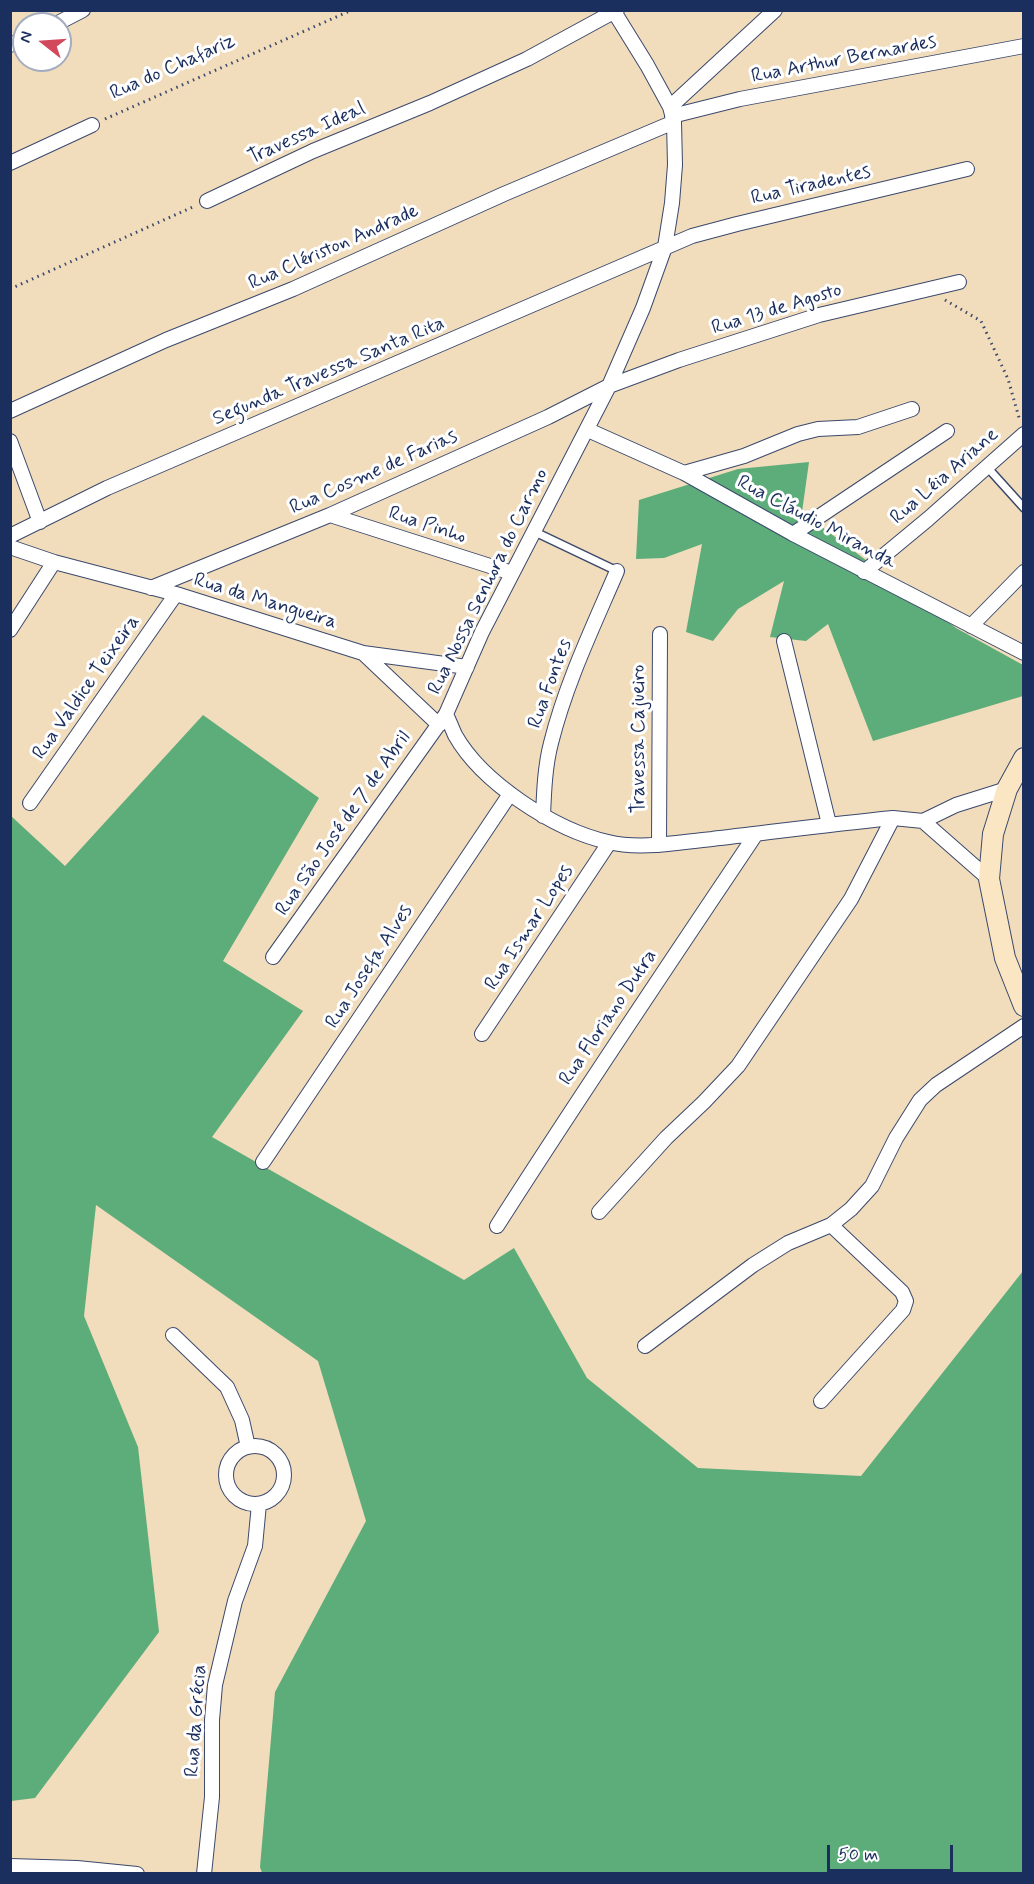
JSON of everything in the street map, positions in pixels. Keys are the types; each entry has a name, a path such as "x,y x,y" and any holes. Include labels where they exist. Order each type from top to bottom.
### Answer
{"main road":[{"path":"1023,758 1007,789 993,834 989,879 1005,958 1023,1006"}],"street":[{"path":"672,115 775,10"},
{"name":"Rua Nossa Senhora do Carmo","path":"615,11 647,65 672,115 675,165 665,247 643,308 609,386 588,430 533,531 442,719 469,755 510,794 543,816 579,833 609,843 659,844 892,818 922,820 1007,789"},
{"name":"Travessa Ideal","path":"207,201 312,151 430,103 527,59 615,11"},
{"name":"Rua Arthur Bernardes","path":"672,115 740,99 1023,46"},
{"name":"Rua Clériston Andrade","path":"10,411 166,340 293,289 672,115"},
{"path":"10,163 92,125"},
{"name":"Rua Tiradentes","path":"665,247 737,224 967,169"},
{"name":"Segunda Travessa Santa Rita","path":"10,536 107,488 665,247"},
{"name":"Rua 13 de Agosto","path":"609,386 679,360 819,315 959,282"},
{"name":"Rua Cosme de Farias","path":"151,588 330,514 548,417 609,386"},
{"path":"684,473 744,456 798,434 818,429 858,427 912,409"},
{"name":"Rua Léia Ariane","path":"864,572 987,467 1022,429"},
{"name":"Rua Cláudio Miranda","path":"588,430 684,473 864,572 1023,653"},
{"path":"793,534 946,431"},
{"path":"10,441 40,522"},
{"name":"Rua Pinho","path":"330,514 512,573"},
{"name":"Rua da Mangueira","path":"10,547 54,562 176,594 363,653 467,667"},
{"path":"10,630 54,562"},
{"name":"Rua Fontes","path":"543,816 546,767 557,721 579,660 617,571"},
{"path":"971,626 1023,572"},
{"name":"Rua Valdice Teixeira","path":"30,803 176,594"},
{"name":"Travessa Cajueiro","path":"659,844 660,634"},
{"path":"784,641 829,824"},
{"path":"363,653 442,719"},
{"name":"Rua São José de 7 de Abril","path":"273,957 442,719"},
{"name":"Rua Josefa Alves","path":"263,1162 510,794"},
{"path":"599,1212 666,1138 738,1066 850,899 892,818"},
{"path":"922,820 989,879"},
{"name":"Rua Floriano Dutra","path":"497,1226 591,1078 756,834"},
{"name":"Rua Ismar Lopes","path":"482,1034 609,843"},
{"path":"645,1346 753,1265 788,1243 831,1225 872,1186 896,1138 920,1100 936,1085 1023,1026"},
{"path":"821,1401 903,1310 906,1301 902,1292 831,1225"},
{"path":"173,1335 226,1387 242,1420 248,1447"},
{"path":"248,1447 267,1448 274,1453 284,1469 284,1478 276,1495 259,1504 249,1504 240,1500 227,1484 228,1464 240,1450 248,1447"},
{"name":"Rua da Grécia","path":"204,1874 212,1797 212,1720 215,1685 235,1601 255,1546 259,1504"},
{"path":"10,1866 77,1868 137,1874"}],"lane":[{"path":"987,467 1023,508"},
{"path":"533,531 617,571"}],"path":[{"name":"Rua do Chafariz","path":"92,125 352,10"},
{"path":"10,289 207,201"},
{"path":"926,289 981,321 1008,379 1022,429"}],"green space":[{"path":"809,462 802,512 956,628 1023,665 1023,696 873,741 828,624 806,641 770,637 784,581 738,609 713,641 686,632 702,544 664,558 636,559 639,500 738,469"},
{"path":"203,715 319,798 223,961 303,1011 212,1137 464,1280 514,1248 587,1378 698,1468 861,1476 1023,1271 1023,1873 262,1873 260,1867 275,1692 366,1521 318,1361 96,1205 84,1316 138,1447 159,1632 35,1798 11,1801 10,815 65,866"}]}
